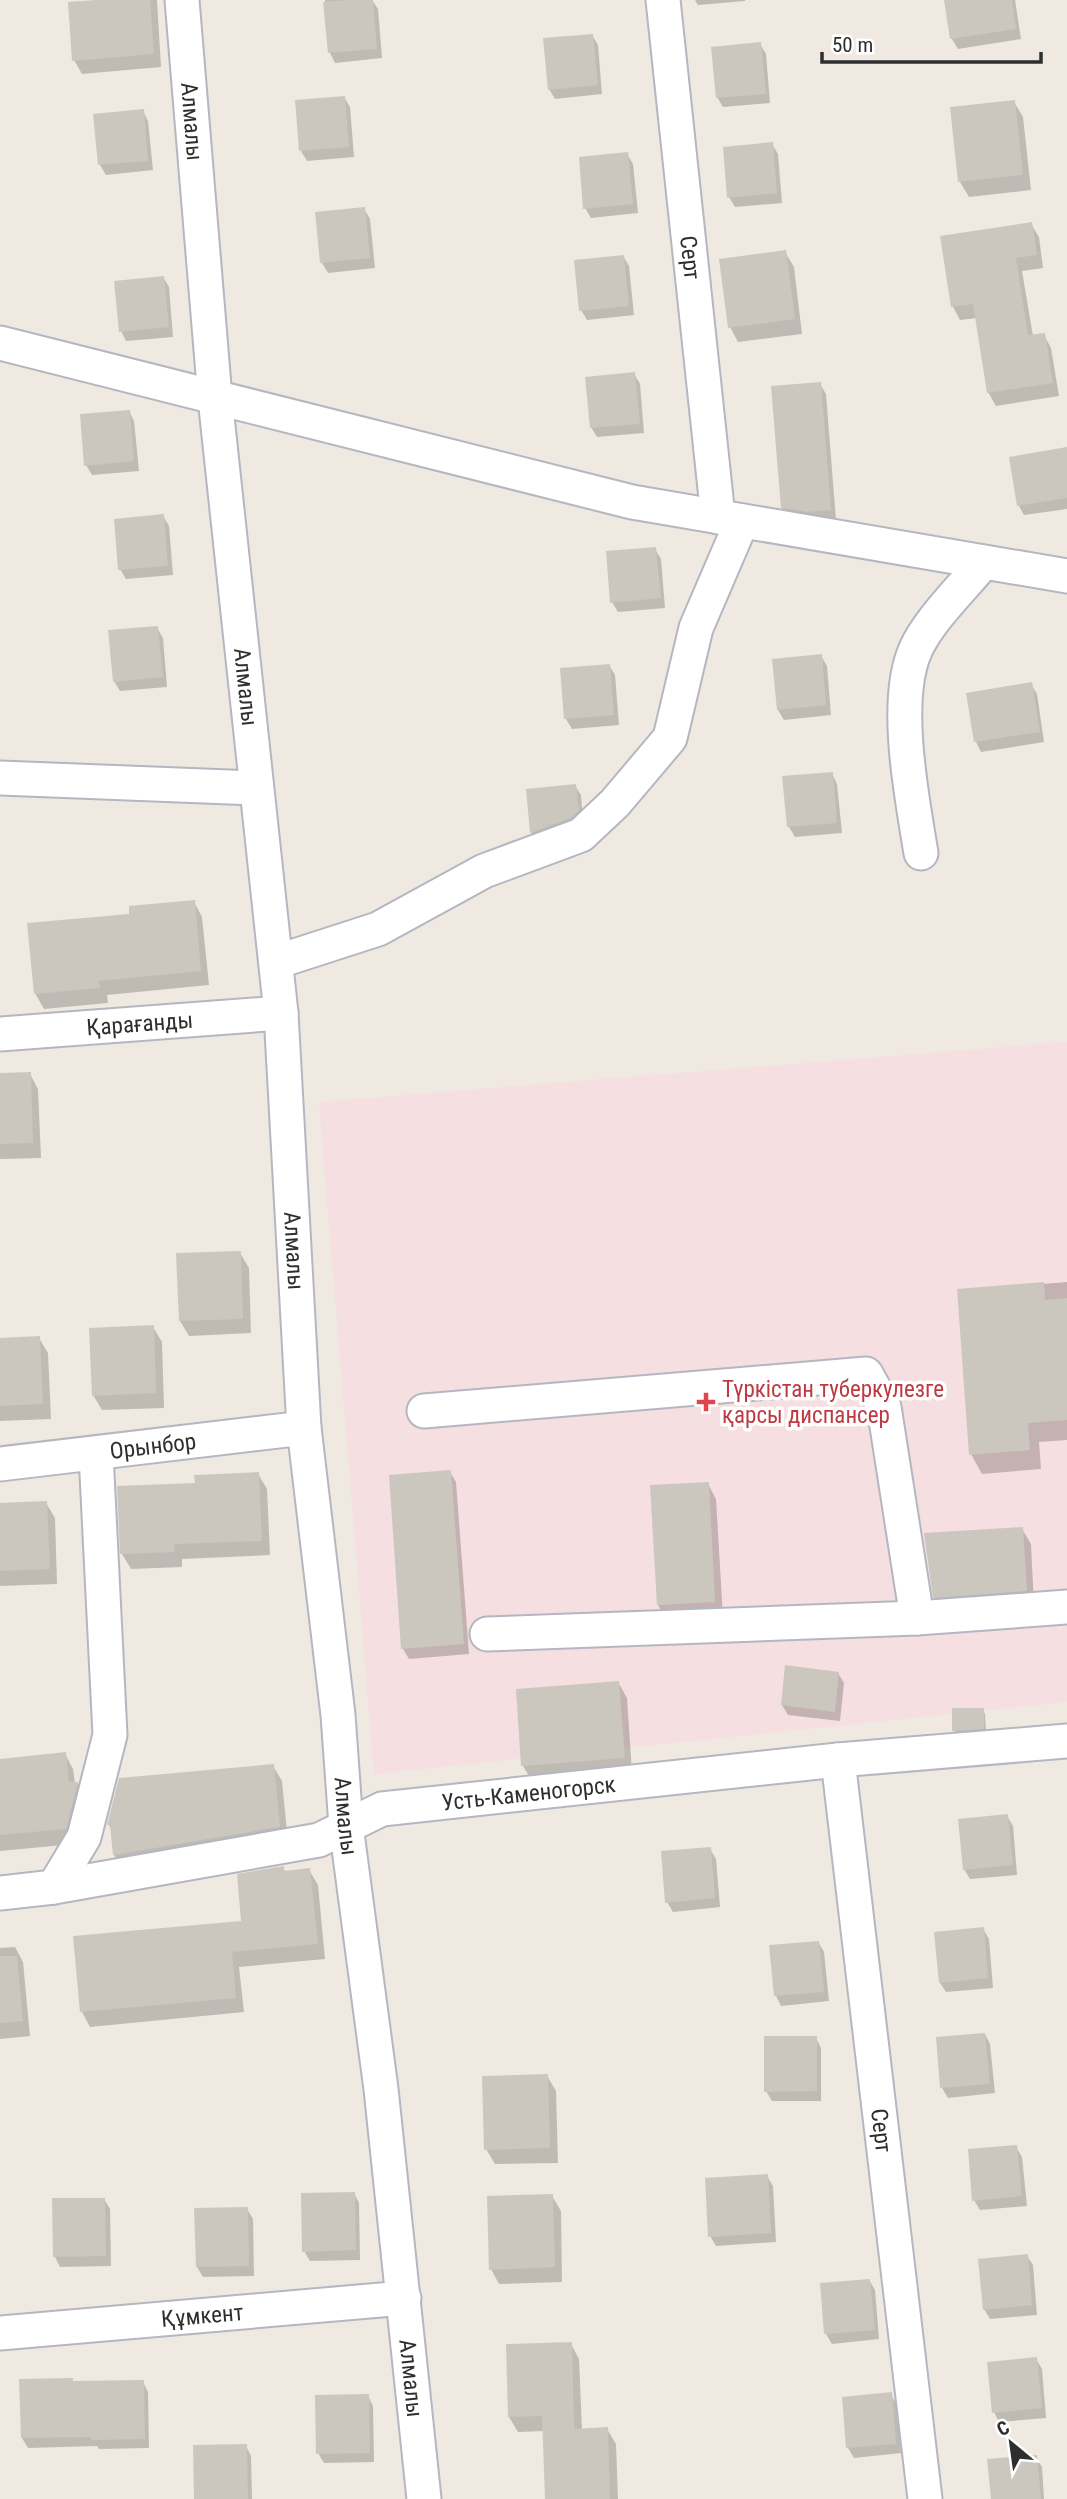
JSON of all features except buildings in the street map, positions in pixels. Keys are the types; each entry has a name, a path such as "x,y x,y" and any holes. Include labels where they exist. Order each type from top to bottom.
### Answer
{"street":[{"name":"Алмалы","path":"182,0 215,398 281,1013 304,1428 338,1715 346,1826 381,2089 424,2499"},
{"name":"Серт","path":"663,0 730,519"},
{"path":"0,342 632,502 1067,576"},
{"path":"276,962 378,929 484,871 581,835 615,803 670,738 695,628 730,519"},
{"path":"921,853 909,779 905,689 915,650 939,615 984,562"},
{"path":"0,778 255,788"},
{"name":"Қарағанды","path":"0,1034 281,1013"},
{"path":"424,1411 866,1374 884,1407 917,1618"},
{"name":"Орынбор","path":"0,1464 304,1428"},
{"path":"54,1887 84,1838 110,1735 96,1454"},
{"path":"488,1634 917,1618 1067,1608"},
{"name":"Усть-Каменогорск","path":"0,1893 54,1887 319,1840 382,1810 838,1760 1067,1741"},
{"name":"Серт","path":"838,1760 925,2499"},
{"name":"Құмкент","path":"0,2333 404,2298"}],"shaded area":[{"name":"Түркістан туберкулезге қарсы диспансер","path":"1067,1042 1067,1702 374,1774 319,1102"}],"place":[{"name":"Түркістан туберкулезге қарсы диспансер","path":"706,1402"}]}
